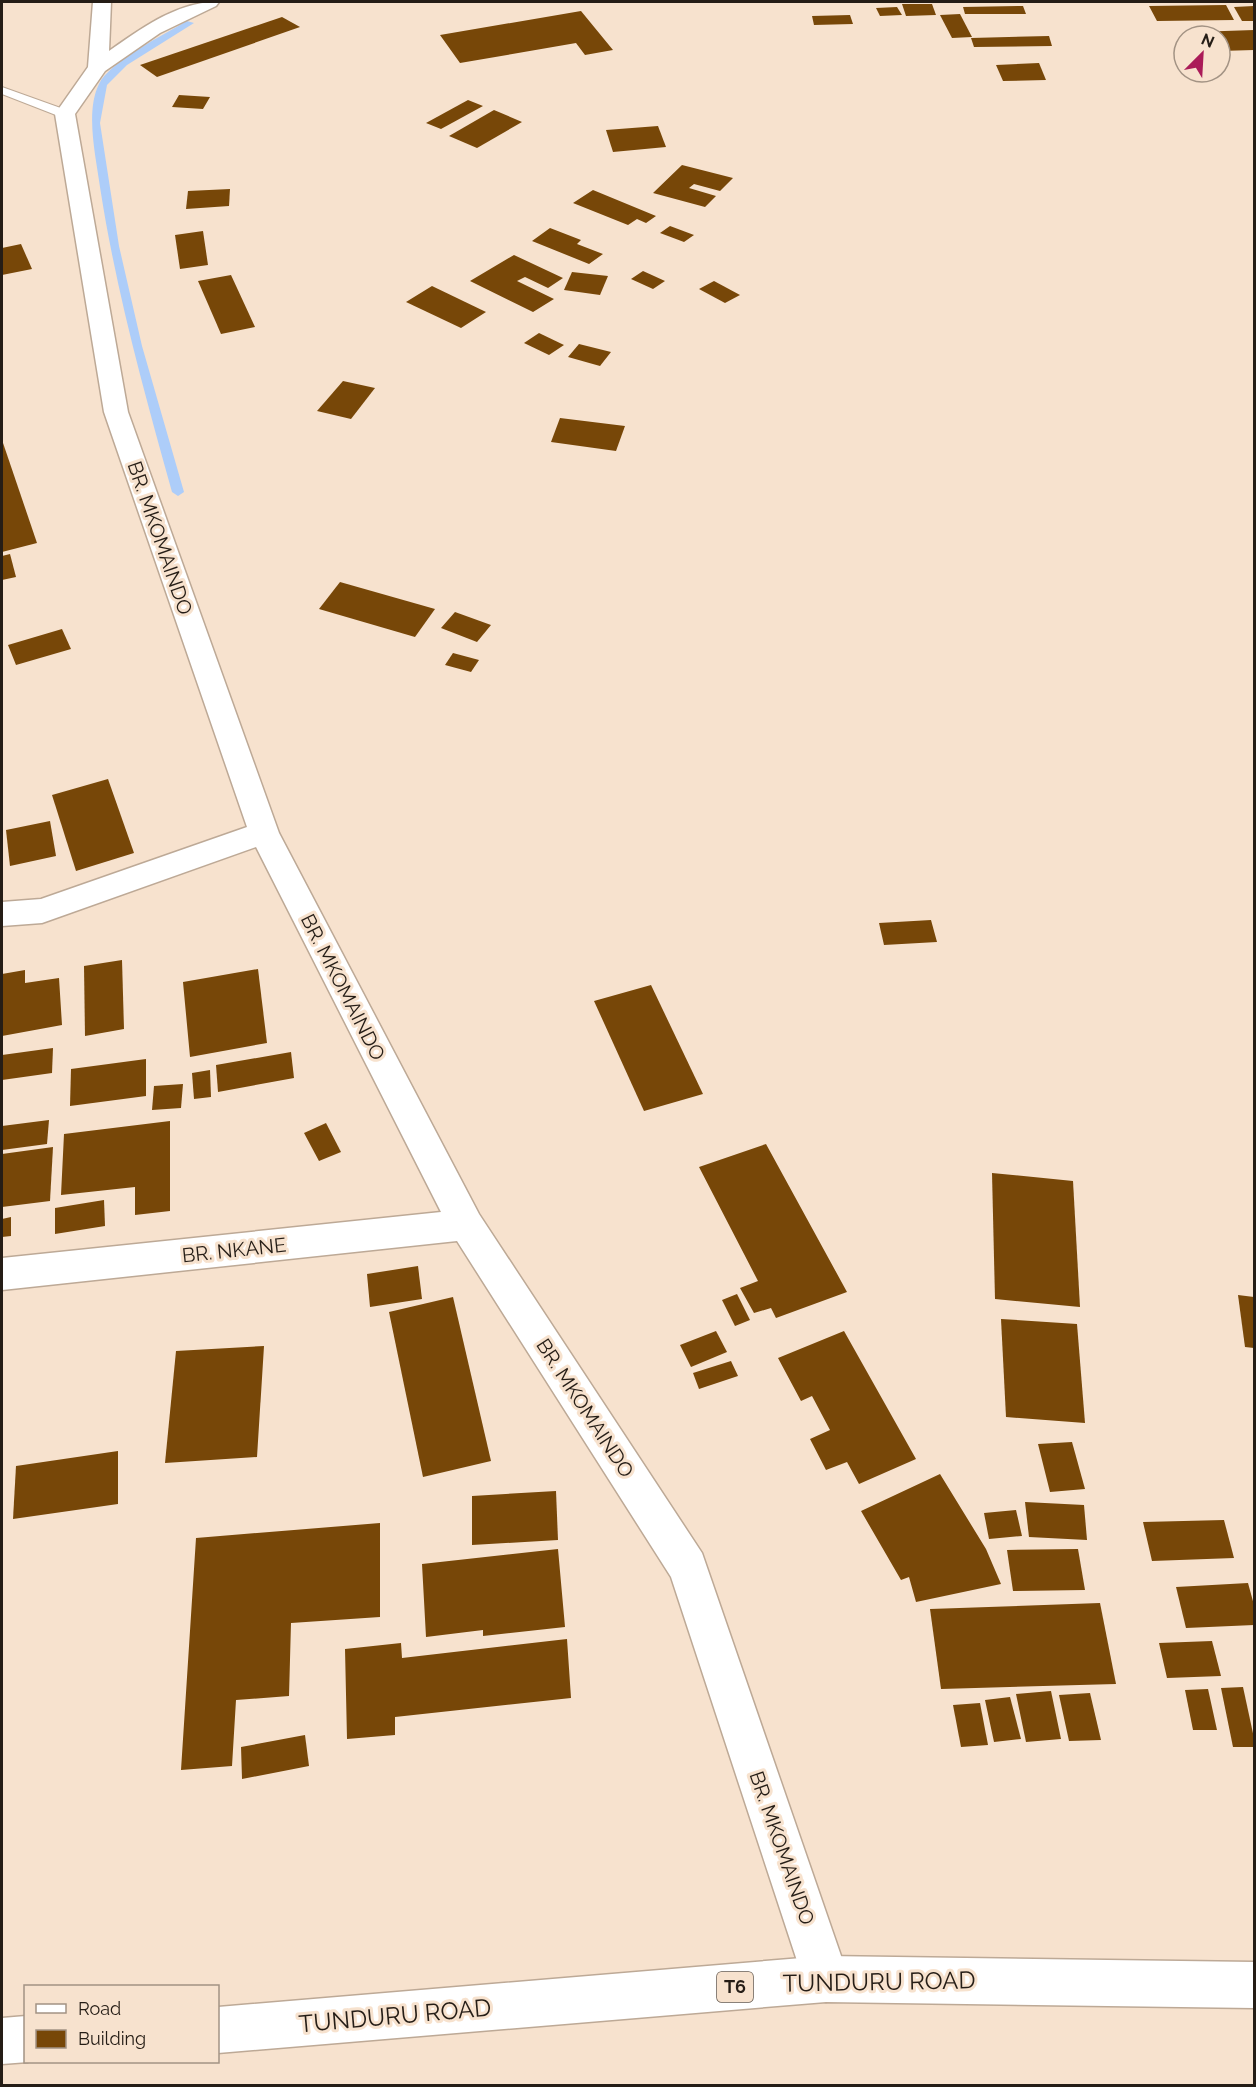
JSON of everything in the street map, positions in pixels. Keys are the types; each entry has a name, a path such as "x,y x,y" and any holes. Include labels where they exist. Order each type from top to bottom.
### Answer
{"main road":[{"path":"98,67 102,2"},
{"path":"65,114 98,67 153,29 210,2"},
{"name":"BR. MKOMAINDO","path":"65,114 116,412 264,833 466,1225 688,1567 826,1979"},
{"path":"2,914 42,911 264,833"},
{"name":"BR. NKANE","path":"2,1274 466,1225"},
{"name":"TUNDURU ROAD","path":"219,2030 826,1979 1254,1985"},
{"path":"2,2041 24,2040"}],"lane":[{"path":"2,90 65,114"}],"building":[{"path":"902,4 932,4 936,15 906,16"},
{"path":"1226,5 1234,20 1157,21 1149,6"},
{"path":"1023,6 1026,14 965,14 963,7"},
{"path":"1254,6 1254,21 1242,21 1234,7"},
{"path":"897,7 902,15 880,16 876,8"},
{"path":"581,11 613,50 585,55 576,43 460,63 440,35"},
{"path":"960,14 972,37 952,38 940,15"},
{"path":"850,15 853,24 814,25 812,16"},
{"path":"282,17 300,27 157,77 140,65"},
{"path":"1254,30 1254,50 1232,51 1232,31"},
{"path":"1049,36 1052,46 974,47 971,38"},
{"path":"1039,63 1046,80 1003,81 996,65"},
{"path":"179,95 210,97 203,109 172,107"},
{"path":"468,100 483,106 441,129 426,123"},
{"path":"494,110 522,122 477,148 449,136"},
{"path":"658,126 666,147 613,152 606,130"},
{"path":"682,165 733,178 720,191 694,184 689,188 716,196 705,207 653,193"},
{"path":"230,189 229,206 186,209 188,191"},
{"path":"593,190 656,216 646,223 637,219 628,225 573,203"},
{"path":"670,226 694,235 684,242 660,233"},
{"path":"550,228 581,240 577,244 603,254 589,264 532,241"},
{"path":"203,231 208,265 180,269 175,235"},
{"path":"21,244 32,269 2,275 2,248"},
{"path":"514,255 563,278 548,288 525,277 517,281 554,299 533,312 470,281"},
{"path":"643,271 665,281 653,289 631,279"},
{"path":"572,272 608,276 600,295 564,290"},
{"path":"231,275 255,327 221,334 198,281"},
{"path":"714,281 740,295 725,303 699,289"},
{"path":"432,286 486,312 461,328 406,302"},
{"path":"539,333 564,345 549,355 524,343"},
{"path":"579,344 611,352 600,366 568,357"},
{"path":"343,381 375,388 351,419 317,411"},
{"path":"560,418 625,426 616,451 551,442"},
{"path":"2,440 37,543 2,552"},
{"path":"10,554 16,577 2,580 2,556"},
{"path":"340,582 435,609 415,637 319,609"},
{"path":"455,612 491,625 477,642 441,628"},
{"path":"62,629 71,649 16,665 8,645"},
{"path":"453,653 479,660 471,672 445,665"},
{"path":"108,779 134,853 76,871 52,795"},
{"path":"50,821 56,856 10,866 6,830"},
{"path":"931,920 937,942 884,945 879,923"},
{"path":"122,960 124,1029 85,1036 84,966"},
{"path":"258,969 267,1043 190,1057 183,982"},
{"path":"25,970 25,983 59,978 62,1025 2,1036 2,974"},
{"path":"651,985 703,1094 644,1111 594,1001"},
{"path":"53,1048 52,1073 2,1080 2,1055"},
{"path":"291,1052 294,1078 218,1092 216,1065"},
{"path":"146,1059 146,1096 70,1106 71,1069"},
{"path":"210,1070 211,1097 194,1099 192,1073"},
{"path":"183,1084 181,1108 152,1110 154,1086"},
{"path":"49,1120 47,1144 2,1150 2,1126"},
{"path":"170,1121 170,1211 135,1215 135,1187 61,1195 64,1134"},
{"path":"326,1123 341,1152 319,1161 304,1133"},
{"path":"766,1144 847,1292 776,1318 771,1308 754,1313 740,1288 758,1281 699,1167"},
{"path":"53,1147 50,1201 2,1207 2,1154"},
{"path":"992,1173 1073,1181 1080,1307 995,1299"},
{"path":"104,1200 105,1226 55,1234 55,1208"},
{"path":"11,1217 11,1236 2,1237 2,1219"},
{"path":"418,1266 422,1299 370,1307 367,1274"},
{"path":"737,1294 750,1320 735,1326 722,1300"},
{"path":"1238,1295 1254,1297 1254,1348 1245,1347"},
{"path":"453,1297 491,1461 423,1477 389,1312"},
{"path":"1001,1319 1077,1324 1085,1423 1006,1417"},
{"path":"716,1331 727,1352 691,1367 680,1345"},
{"path":"844,1331 916,1459 859,1484 847,1462 826,1470 810,1439 830,1430 812,1396 801,1401 778,1358"},
{"path":"264,1346 257,1457 165,1463 176,1351"},
{"path":"731,1361 738,1376 699,1389 693,1373"},
{"path":"1072,1442 1085,1489 1050,1492 1038,1444"},
{"path":"118,1451 118,1504 13,1519 16,1466"},
{"path":"940,1474 986,1549 1001,1584 916,1602 909,1577 901,1580 861,1511"},
{"path":"556,1491 558,1540 472,1545 472,1496"},
{"path":"1025,1502 1084,1505 1087,1540 1029,1537"},
{"path":"1016,1510 1022,1536 989,1539 984,1513"},
{"path":"1224,1520 1234,1558 1152,1561 1143,1522"},
{"path":"380,1523 380,1617 291,1623 289,1696 236,1700 232,1766 181,1770 196,1538"},
{"path":"558,1549 565,1627 483,1636 483,1630 426,1637 422,1564"},
{"path":"1078,1549 1085,1590 1013,1591 1007,1550"},
{"path":"1248,1583 1254,1605 1254,1625 1186,1628 1176,1587"},
{"path":"1100,1603 1116,1684 941,1689 930,1609"},
{"path":"567,1639 571,1698 395,1717 395,1735 347,1739 345,1649 401,1643 402,1658"},
{"path":"1212,1641 1221,1676 1167,1678 1159,1643"},
{"path":"1243,1687 1254,1747 1233,1747 1221,1688"},
{"path":"1208,1689 1217,1730 1193,1730 1185,1690"},
{"path":"1051,1691 1061,1739 1026,1742 1016,1694"},
{"path":"1090,1693 1101,1740 1069,1741 1059,1695"},
{"path":"1010,1697 1021,1739 994,1742 985,1700"},
{"path":"980,1703 988,1745 961,1747 953,1705"},
{"path":"305,1735 309,1766 242,1779 241,1747"}],"waterway":[{"path":"178,492 137,346 114,246 95,123 103,84 124,63 190,23"}]}
